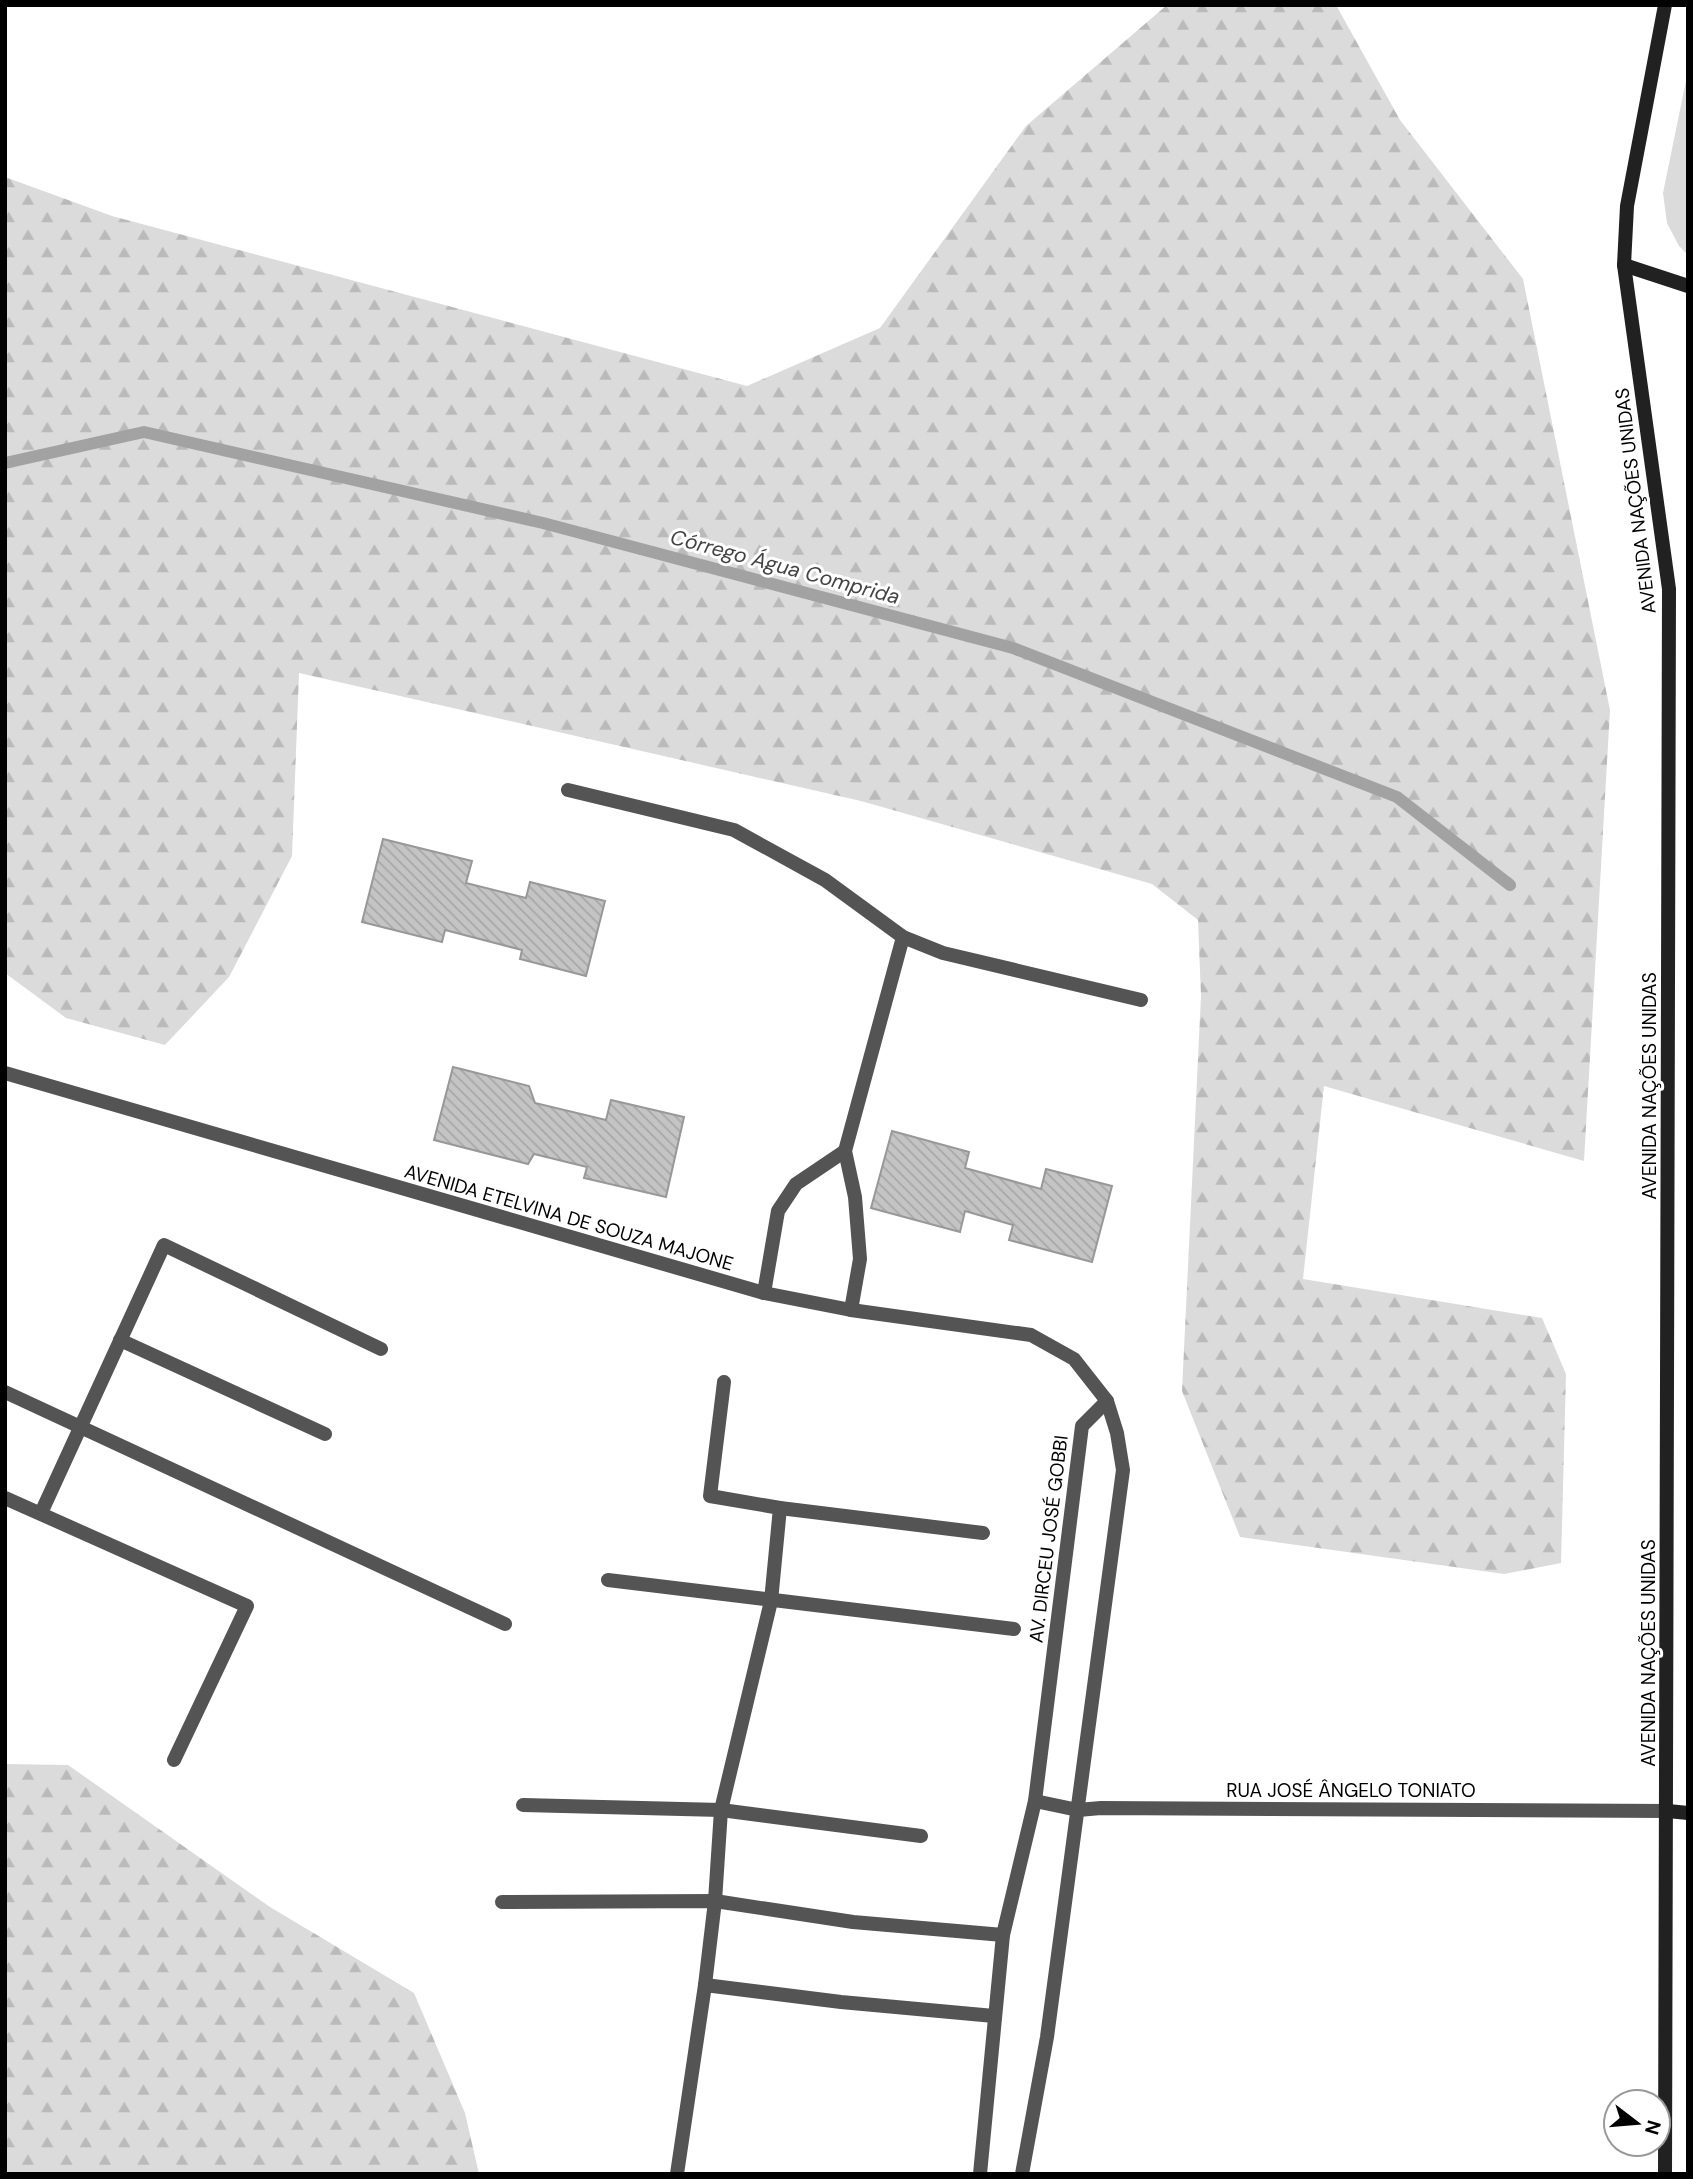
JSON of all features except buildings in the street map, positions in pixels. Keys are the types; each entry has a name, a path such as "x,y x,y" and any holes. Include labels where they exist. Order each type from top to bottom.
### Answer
{"main road":[{"name":"AVENIDA NAÇÕES UNIDAS","path":"1665,5 1627,206 1624,265 1669,589 1665,2174"},
{"path":"1624,265 1688,286"},
{"path":"1668,1811 1688,1813"}],"street":[{"path":"568,790 734,830 825,880 903,937 943,953 1141,1000"},
{"path":"850,1310 860,1259 855,1197 845,1151 903,937"},
{"name":"AVENIDA ETELVINA DE SOUZA MAJONE","path":"5,1073 764,1293 850,1310 1031,1335 1074,1359 1107,1401"},
{"path":"764,1293 778,1211 796,1185 845,1151"},
{"path":"41,1513 164,1245 381,1349"},
{"path":"120,1340 325,1434"},
{"path":"724,1382 710,1496 780,1508 983,1533"},
{"path":"5,1392 505,1624"},
{"path":"1022,2174 1048,2036 1123,1471 1117,1433 1107,1401"},
{"name":"AV. DIRCEU JOSÉ GOBBI","path":"980,2174 1003,1935 1035,1801 1082,1426 1107,1401"},
{"path":"5,1498 247,1606 174,1760"},
{"path":"677,2174 705,1985 715,1901 721,1811 771,1601 780,1508"},
{"path":"608,1580 1014,1629"},
{"name":"RUA JOSÉ ÂNGELO TONIATO","path":"1035,1801 1078,1810 1668,1811"},
{"path":"523,1805 721,1811 921,1836"},
{"path":"502,1902 715,1901 853,1922 1003,1935"},
{"path":"705,1985 994,2016"}],"green space":[{"path":"1167,5 1336,5 1400,120 1523,279 1610,710 1584,1161 1324,1086 1303,1279 1542,1318 1566,1374 1561,1563 1504,1574 1240,1537 1182,1391 1201,996 1198,920 1152,884 861,801 299,673 292,856 229,977 165,1045 66,1018 5,973 5,177 112,216 747,386 880,328 1026,126"},
{"path":"1688,71 1688,255 1679,246 1667,223 1663,193"},
{"path":"5,1764 68,1765 270,1907 414,1993 465,2113 479,2174 5,2174"}],"waterway":[{"name":"Córrego Água Comprida","path":"5,463 144,432 543,523 1013,648 1397,797 1510,885"}]}
